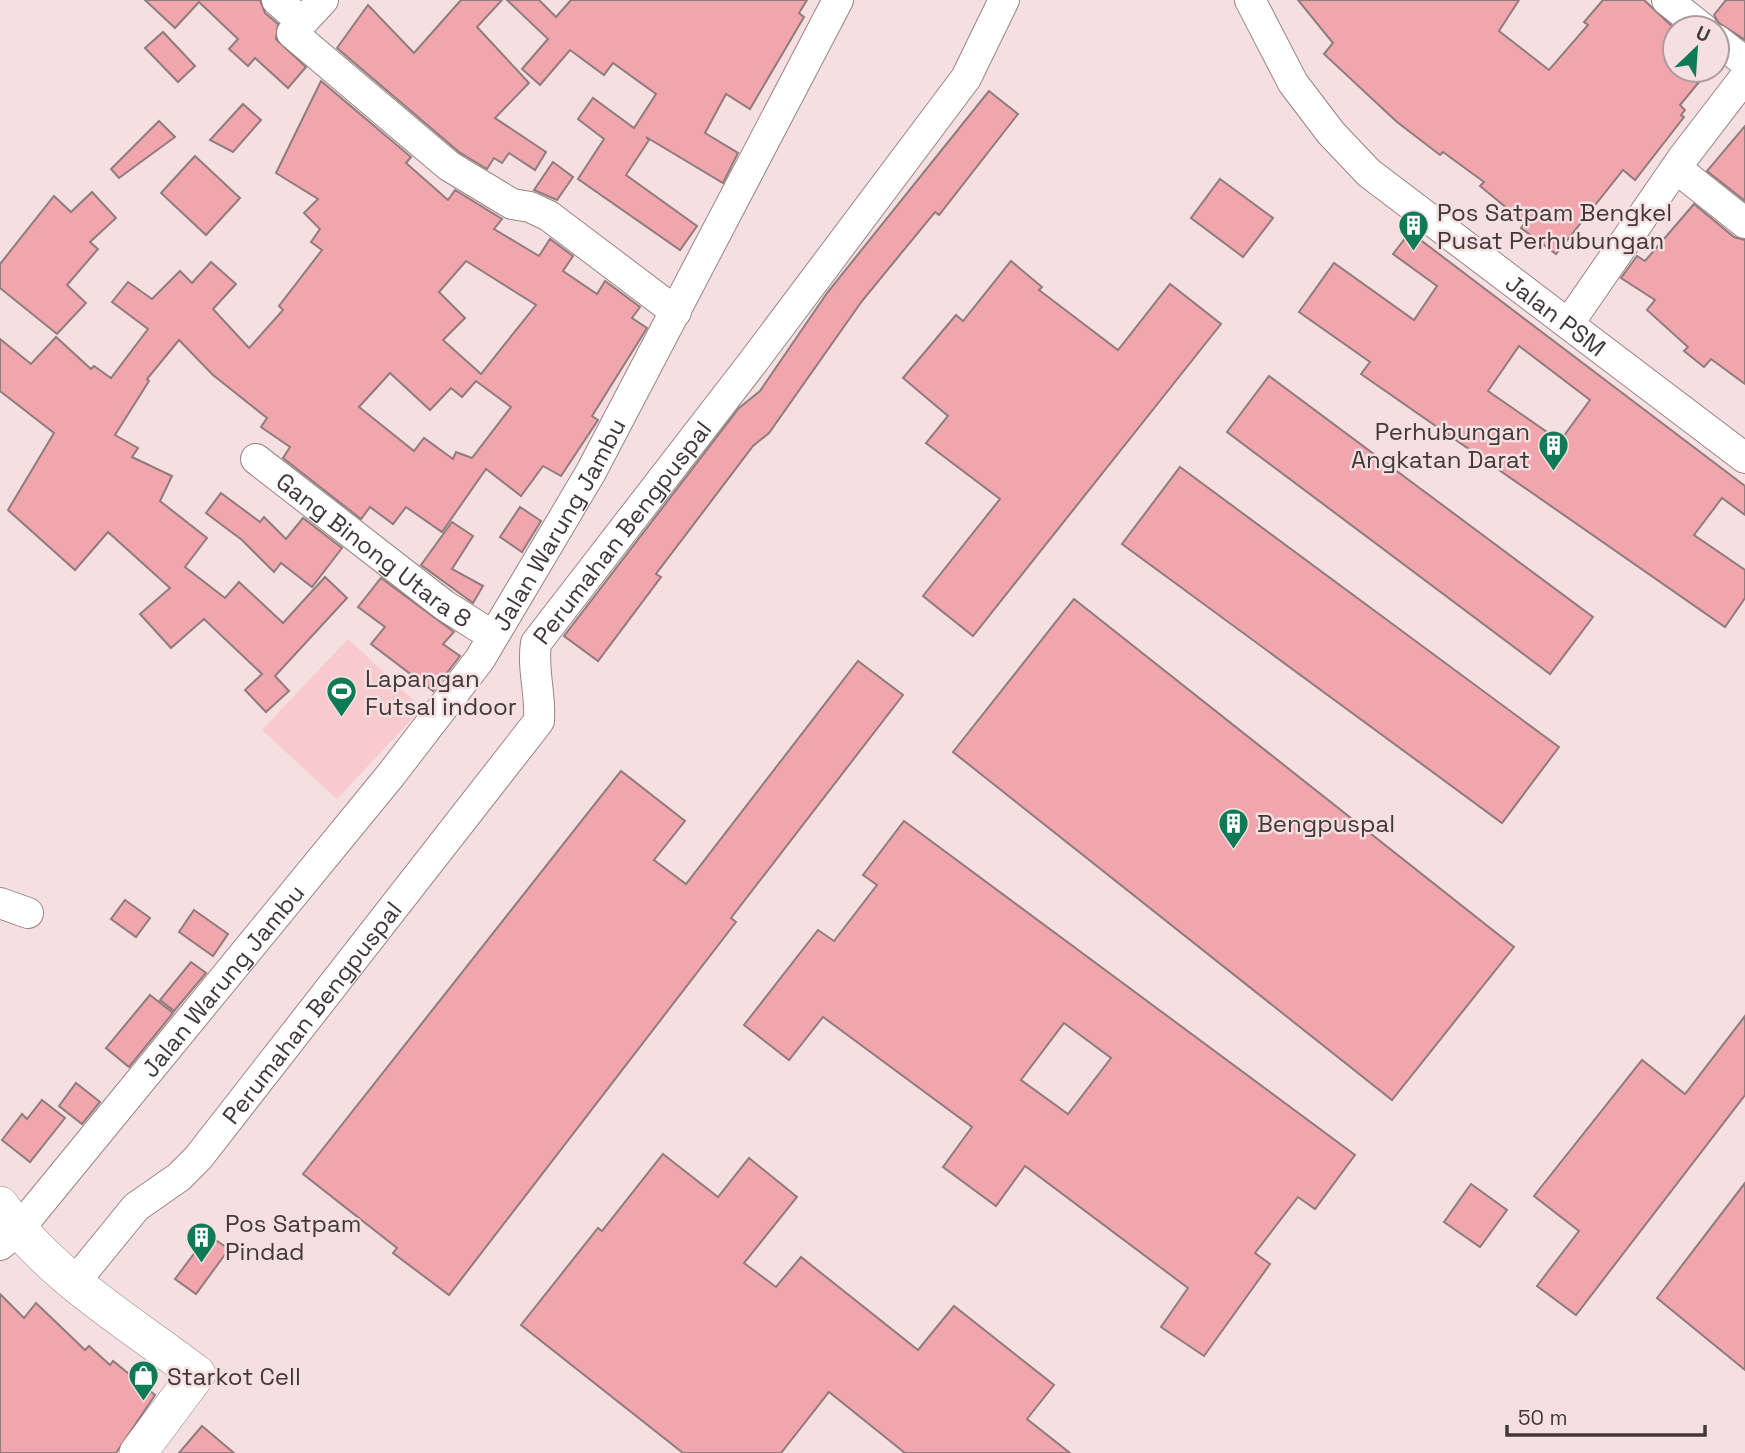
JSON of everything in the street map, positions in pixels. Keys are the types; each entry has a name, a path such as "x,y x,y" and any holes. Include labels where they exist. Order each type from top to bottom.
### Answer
{"street":[{"path":"277,0 302,22"},
{"path":"323,0 292,33 449,166 512,204 530,207 549,216 676,312"},
{"name":"Jalan Warung Jambu","path":"15,1232 390,776 480,659 591,472 838,0"},
{"name":"Perumahan Bengpuspal","path":"74,1283 136,1207 179,1177 198,1158 539,721 540,705 534,660 536,643 744,373 965,78 1004,0"},
{"name":"Jalan PSM","path":"1250,0 1293,83 1331,133 1369,173 1745,458"},
{"path":"1731,51 1745,62"},
{"path":"1569,323 1676,168 1745,77"},
{"path":"1676,168 1745,223"},
{"name":"Gang Binong Utara 8","path":"256,459 444,605 493,636"},
{"path":"0,903 28,913"},
{"path":"15,1232 74,1283 197,1374 138,1453"}],"shaded area":[{"name":"Lapangan Futsal indoor","path":"348,639 422,708 337,799 262,730"}],"building":[{"path":"145,0 260,0 265,13 278,24 276,39 306,67 288,88 255,58 248,66 229,49 238,39 199,2 175,28"},
{"path":"461,0 502,0 477,27 529,83 495,118 546,152 535,170 509,153 502,163 494,158 487,169 459,152 337,48 368,5 414,53"},
{"path":"507,0 539,0 556,17 571,0 807,0 799,13 804,17 750,109 726,94 705,133 738,153 723,183 646,137 649,140 626,175 697,226 680,250 578,179 604,139 578,119 593,98 634,128 656,94 613,63 604,75 570,50 540,85 522,69 548,39"},
{"path":"1298,0 1519,0 1499,31 1549,70 1588,25 1584,22 1603,0 1644,0 1661,16 1661,84 1697,84 1680,105 1685,110 1681,115 1684,117 1635,180 1623,170 1556,254 1521,228 1525,223 1480,186 1484,182 1443,152 1440,155 1397,122 1324,54 1333,43"},
{"path":"1726,0 1745,0 1745,40 1731,31 1731,14 1715,14"},
{"path":"163,32 195,66 178,82 145,48"},
{"path":"321,81 411,157 406,163 448,200 455,190 502,219 494,229 539,256 550,239 573,256 563,271 597,294 605,281 640,307 632,318 647,328 592,416 598,420 561,476 543,466 521,496 486,469 442,532 406,507 393,524 370,507 361,519 283,458 290,447 261,427 267,418 213,375 179,340 147,379 149,381 115,435 138,448 132,457 172,476 160,501 207,538 185,567 225,598 239,582 283,623 325,577 347,598 275,676 289,691 266,712 245,690 262,674 204,619 171,648 140,614 170,588 108,532 75,570 8,510 54,433 0,391 0,339 31,364 56,337 91,369 94,366 111,378 148,329 112,302 128,282 152,299 180,271 192,283 211,262 236,284 213,309 249,348 283,310 279,306 322,250 311,242 320,229 304,213 318,199 276,173","holes":["466,261 536,305 481,374 443,340 465,318 439,292","390,373 430,410 451,388 462,397 476,381 511,407 472,458 456,452 453,459 424,438 414,451 359,407"]},
{"path":"989,91 1018,114 939,215 935,212 862,301 769,433 753,446 656,574 661,577 598,661 564,636 739,408 760,391 827,293"},
{"path":"243,104 261,120 233,152 210,140"},
{"path":"159,121 175,137 119,178 111,169"},
{"path":"1745,126 1745,201 1707,171"},
{"path":"195,156 240,198 206,235 161,193"},
{"path":"553,162 573,177 557,200 534,190"},
{"path":"1220,179 1273,218 1243,257 1191,218"},
{"path":"92,192 116,218 90,242 98,249 67,285 86,303 57,334 0,288 0,264 54,196 71,212"},
{"path":"1694,204 1734,237 1745,240 1745,384 1711,359 1704,367 1684,351 1688,347 1647,310 1655,300 1621,278 1637,256 1645,261"},
{"path":"1410,232 1745,486 1745,515 1722,498 1694,535 1745,570 1745,598 1725,627 1361,374 1370,362 1299,312 1334,263 1414,320 1437,286 1393,254","holes":["1519,346 1590,400 1560,441 1488,391"]},
{"path":"1011,261 1042,287 1039,290 1118,350 1170,284 1221,324 973,636 923,596 1000,499 926,443 948,416 903,378 956,315 963,321"},
{"path":"1269,376 1593,617 1550,674 1227,432"},
{"name":"Bengpuspal","path":"1180,467 1559,747 1502,823 1122,544"},
{"path":"221,493 260,522 264,517 286,539 303,518 342,548 312,587 281,563 274,572 242,540 206,513"},
{"path":"520,507 541,521 522,552 500,537"},
{"path":"452,522 473,536 452,569 483,586 473,603 421,565"},
{"path":"381,578 454,632 443,644 460,656 433,691 371,644 385,627 358,607"},
{"name":"Bengpuspal","path":"1074,599 1514,947 1392,1100 953,752"},
{"path":"858,661 903,695 731,918 736,922 449,1295 393,1253 397,1248 303,1174 621,771 685,821 654,860 686,884"},
{"path":"904,821 1355,1155 1315,1209 1298,1197 1255,1253 1270,1264 1204,1356 1161,1327 1188,1288 1025,1166 996,1206 943,1167 972,1127 823,1017 789,1060 744,1025 818,930 834,941 877,885 863,875","holes":["1064,1023 1111,1058 1068,1114 1021,1080"]},
{"path":"125,900 150,918 136,937 111,919"},
{"path":"194,910 228,934 213,956 179,932"},
{"path":"191,962 206,973 174,1011 160,1000"},
{"path":"150,995 173,1013 129,1067 106,1048"},
{"path":"1745,1016 1745,1095 1576,1315 1537,1286 1579,1231 1534,1196 1642,1060 1685,1094"},
{"path":"76,1083 100,1102 82,1124 59,1106"},
{"path":"42,1100 65,1118 30,1162 2,1140 22,1114 27,1119"},
{"path":"663,1154 718,1197 749,1158 797,1197 744,1263 776,1287 801,1257 918,1350 954,1306 1054,1385 1027,1419 1070,1453 905,1453 829,1392 781,1453 683,1453 521,1325 598,1228 602,1231"},
{"path":"1745,1183 1745,1370 1657,1298"},
{"path":"1471,1184 1507,1210 1480,1247 1444,1222"},
{"name":"Pos Satpam Pindad","path":"208,1235 229,1249 196,1294 175,1279"},
{"path":"0,1294 24,1318 36,1303 85,1350 89,1346 110,1365 113,1361 155,1395 116,1453 0,1453"},
{"path":"202,1426 234,1453 179,1453"}],"place":[{"name":"Pos Satpam Bengkel Pusat Perhubungan","path":"1414,253"},
{"name":"Perhubungan Angkatan Darat","path":"1553,472"},
{"name":"Lapangan Futsal indoor","path":"342,719"},
{"name":"Bengpuspal","path":"1234,850"},
{"name":"Pos Satpam Pindad","path":"202,1264"},
{"name":"Starkot Cell","path":"144,1403"}]}
